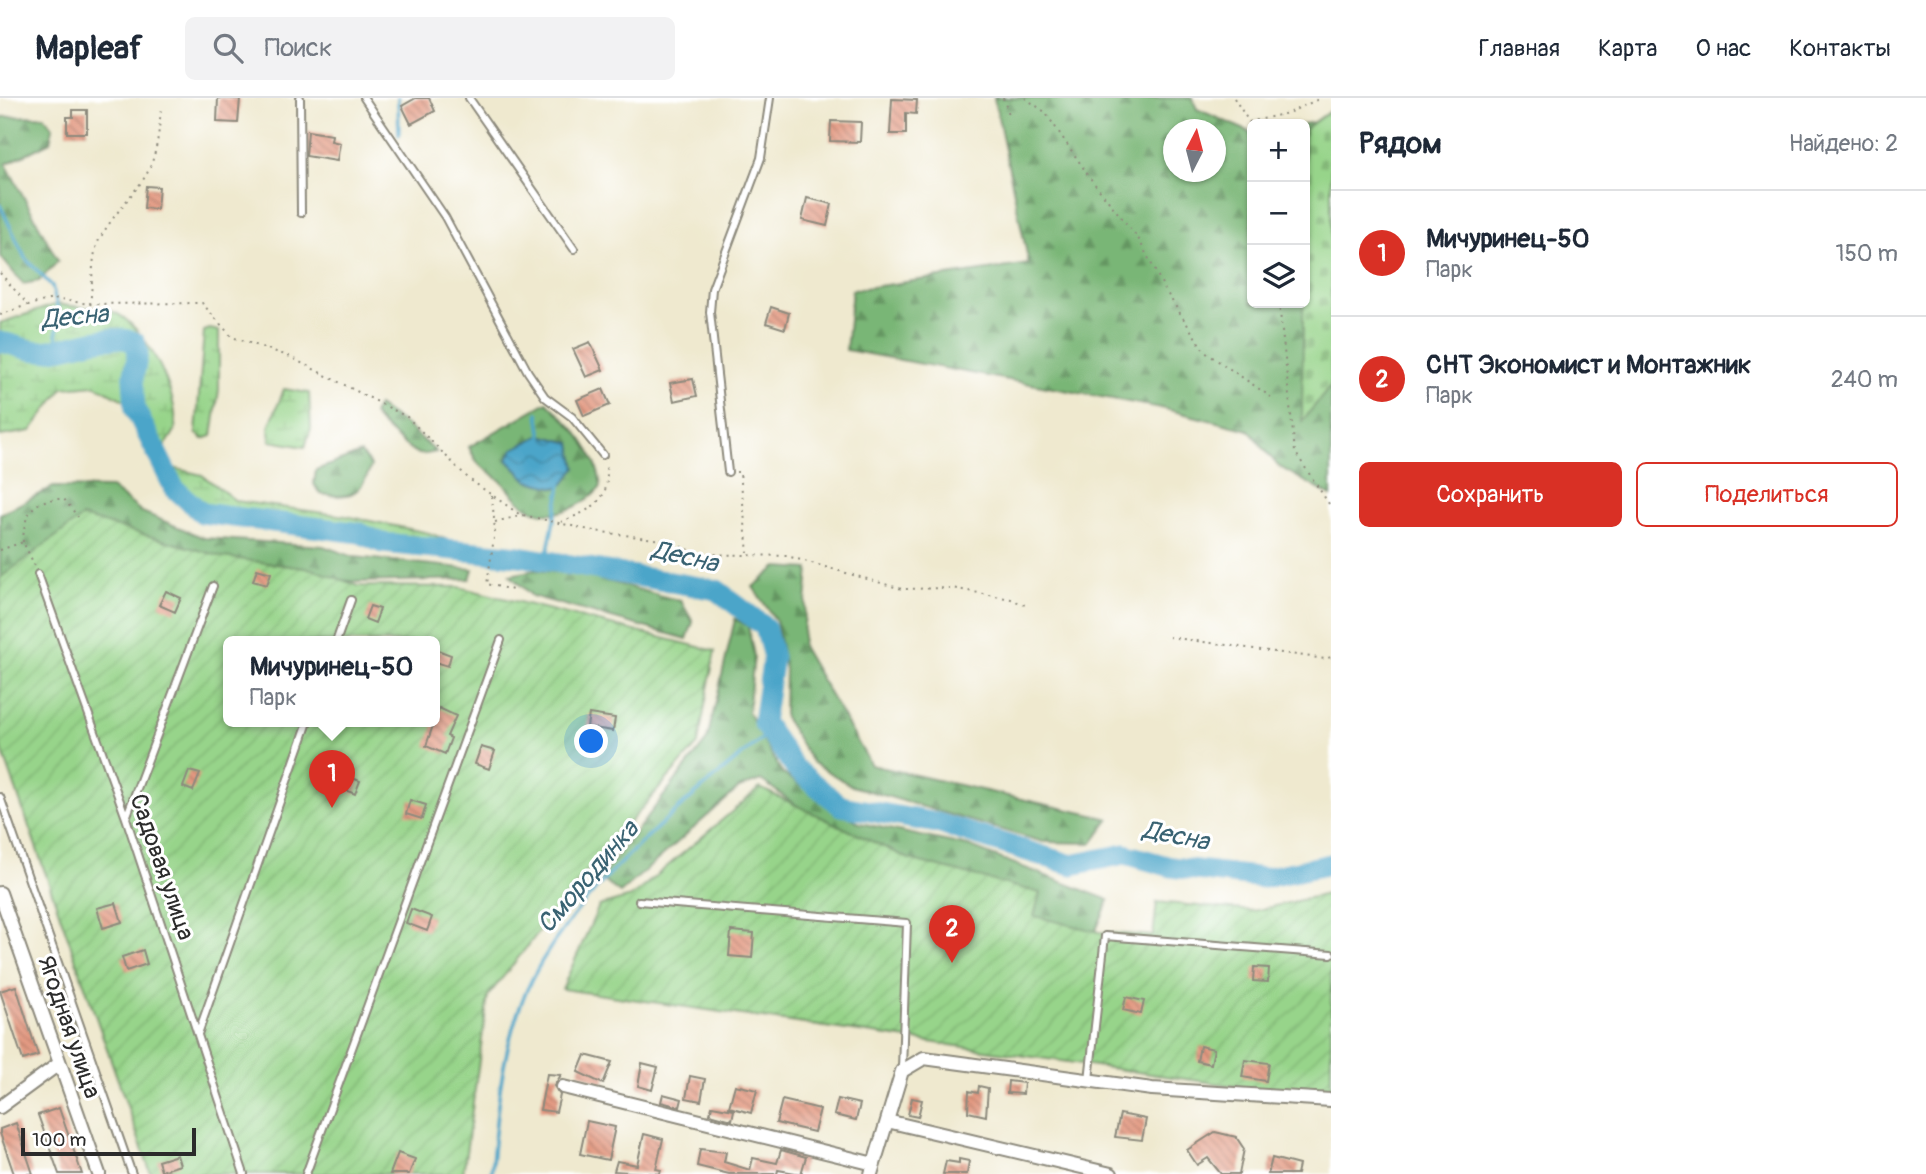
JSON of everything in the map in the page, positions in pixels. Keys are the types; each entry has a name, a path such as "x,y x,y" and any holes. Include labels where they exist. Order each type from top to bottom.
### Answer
{"street":[{"name":"Ягодная улица","path":"0,893 99,1174"},
{"path":"563,1087 873,1169 902,1071 924,1058 1152,1089 1331,1100"},
{"path":"0,1107 60,1063"},
{"path":"887,1121 1111,1174"}],"lane":[{"path":"300,98 300,213"},
{"path":"364,98 445,217 528,372 545,397 572,417 603,456"},
{"path":"468,98 574,248"},
{"path":"727,472 710,313 712,289 761,158 770,98"},
{"name":"Садовая улица","path":"38,574 126,818 244,1174"},
{"path":"126,818 213,586"},
{"path":"338,636 351,600"},
{"path":"306,1174 501,640"},
{"path":"198,1034 306,727"},
{"path":"0,797 132,1174"},
{"path":"639,901 907,923 902,1071"},
{"path":"1089,1080 1105,936 1331,954"}],"path":[{"path":"1003,98 1010,117"},
{"path":"1025,98 1045,112 1093,182 1138,238 1166,290 1205,352 1271,397"},
{"path":"1234,98 1247,119"},
{"path":"1262,119 1288,113 1321,98"},
{"path":"90,304 98,242 118,216 124,201 142,182 158,144 161,107"},
{"path":"0,273 28,305"},
{"path":"0,315 53,299 90,304 202,303 232,337 288,356 407,417 469,479 524,515 594,531 662,540 701,554 747,554 808,560 902,589 952,588 1011,599 1025,605"},
{"path":"1280,308 1295,452 1331,507"},
{"path":"559,523 585,513 605,494 609,482 603,456"},
{"path":"727,472 740,472 747,554"},
{"path":"492,495 495,531 487,584 513,590"},
{"path":"38,574 23,542 24,527 33,506 45,498 64,499 78,517"},
{"path":"495,522 524,515"},
{"path":"0,550 23,542"},
{"path":"1169,637 1325,659 1331,657"}],"green space":[{"path":"994,98 1192,98 1197,109 1220,119 1163,119 1163,182 1226,182 1226,122 1247,131 1247,308 1310,308 1310,123 1331,119 1331,496 1278,466 1249,430 1161,408 846,350 852,290 1029,264"},
{"path":"1331,110 1331,386 1302,421 1303,308 1310,308 1310,125"},
{"path":"44,116 53,127 50,142 6,164 58,261 39,281 23,284 0,256 0,117"},
{"path":"57,304 111,311 124,318 148,344 166,380 175,415 174,432 161,451 139,408 95,385 63,388 31,431 0,436 0,323"},
{"path":"204,331 219,331 219,390 212,436 203,439 196,433"},
{"path":"284,389 309,393 311,428 305,447 270,441 269,427"},
{"path":"547,402 589,450 599,473 601,487 585,501 555,513 534,511 524,505 501,481 479,465 469,447"},
{"path":"378,406 406,425 436,452 419,454 402,442 373,414"},
{"path":"361,453 371,466 358,489 339,496 320,494 314,484 316,470"},
{"path":"173,468 202,475 236,501 346,516 429,533 463,546 467,558 437,554 359,529 203,510 178,487 172,476"},
{"path":"53,487 111,488 142,512 204,538 323,546 354,557 473,569 470,579 357,582 310,576 0,585 0,514"},
{"path":"82,517 223,557 312,569 359,586 459,587 715,651 698,744 587,871 488,996 463,1174 151,1174 0,744 0,578"},
{"path":"777,567 809,569 802,646 871,765 1110,819 1092,843 1043,842 852,786 812,762 784,717 785,669 776,621 753,587"},
{"path":"535,570 585,575 681,601 693,622 687,639 532,596 510,575"},
{"path":"735,619 748,626 754,656 748,712 782,773 860,823 968,846 1109,900 1093,937 904,882 761,780 739,788 620,893 600,878 707,740"},
{"path":"760,788 909,859 1040,893 1034,916 1099,932 1153,936 1157,902 1253,911 1331,893 1331,1100 562,989 599,906 631,897"}],"water":[{"path":"541,435 571,443 576,468 564,484 556,488 528,481 507,460 513,449"}],"building":[{"path":"218,98 240,99 238,123 217,122"},
{"path":"416,98 429,98 435,111 411,124 402,106"},
{"path":"892,99 917,100 916,114 906,113 906,134 890,134"},
{"path":"73,110 87,110 87,133 67,133 67,117 73,117"},
{"path":"831,121 861,122 860,142 830,141"},
{"path":"308,131 332,135 331,141 340,143 337,161 306,156"},
{"path":"146,186 159,187 157,209 144,208"},
{"path":"807,198 832,204 827,226 802,220"},
{"path":"771,307 789,313 785,329 766,323"},
{"path":"590,342 603,370 586,377 573,349"},
{"path":"693,379 697,396 674,401 670,383"},
{"path":"603,389 610,405 584,416 577,400"},
{"path":"257,569 271,573 267,585 253,581"},
{"path":"166,591 181,598 175,612 159,605"},
{"path":"370,606 380,609 375,623 365,619"},
{"path":"440,651 451,655 448,666 440,664"},
{"path":"440,708 456,716 447,736 451,738 445,754 426,746 432,727 440,727"},
{"path":"589,714 615,718 613,731 587,727"},
{"path":"481,747 495,751 489,769 475,764"},
{"path":"189,771 200,774 193,791 183,787"},
{"path":"340,773 360,781 355,794 335,786"},
{"path":"410,800 426,805 422,819 406,814"},
{"path":"116,903 122,922 103,928 97,908"},
{"path":"411,909 432,917 427,931 406,923"},
{"path":"731,931 754,933 752,958 729,956"},
{"path":"143,950 147,964 126,971 122,957"},
{"path":"1254,967 1269,968 1268,982 1253,981"},
{"path":"16,986 38,1055 23,1060 0,991"},
{"path":"1126,997 1144,1001 1141,1014 1123,1010"},
{"path":"1200,1046 1214,1049 1211,1064 1197,1061"},
{"path":"585,1055 612,1062 603,1084 578,1072"},
{"path":"1245,1060 1269,1063 1266,1081 1242,1077"},
{"path":"642,1063 658,1067 652,1090 638,1086"},
{"path":"547,1074 561,1075 554,1086 560,1095 556,1112 540,1110"},
{"path":"690,1076 705,1079 701,1101 686,1098"},
{"path":"1008,1081 1024,1083 1023,1094 1007,1093"},
{"path":"735,1085 757,1090 751,1113 729,1107"},
{"path":"979,1086 988,1088 986,1116 968,1112 969,1091 978,1093"},
{"path":"663,1094 682,1099 680,1107 661,1102"},
{"path":"912,1098 922,1100 918,1117 908,1115"},
{"path":"838,1099 860,1104 856,1120 834,1115"},
{"path":"782,1100 820,1109 814,1132 776,1123"},
{"path":"712,1106 734,1110 732,1120 710,1114"},
{"path":"59,1108 82,1174 59,1174 38,1115"},
{"path":"1120,1114 1146,1119 1142,1140 1115,1137"},
{"path":"587,1121 615,1127 608,1160 580,1154"},
{"path":"16,1123 33,1174 14,1174 0,1133 0,1129"},
{"path":"1215,1132 1236,1137 1244,1149 1239,1174 1221,1174 1208,1158 1197,1165 1187,1150"},
{"path":"644,1134 663,1139 656,1169 661,1170 660,1174 614,1171 617,1161 637,1165"},
{"path":"700,1149 726,1152 724,1162 750,1170 753,1158 777,1163 781,1150 806,1157 801,1174 778,1170 777,1174 729,1174 697,1166"},
{"path":"398,1153 415,1159 409,1174 390,1174"},
{"path":"177,1155 180,1165 161,1171 158,1161"},
{"path":"1272,1158 1299,1165 1297,1174 1268,1174"},
{"path":"959,1159 969,1161 967,1174 943,1174 946,1161 959,1163"}],"waterway":[{"path":"398,98 399,135"},
{"path":"0,205 25,258 52,286 60,319 56,335 62,347"},
{"name":"Десна","path":"0,342 43,351 101,339 135,342 138,353 133,379 135,409 174,488 202,513 360,533 382,543 519,556 717,590 765,627 773,657 763,722 795,768 841,806 937,823 1072,865 1125,854 1171,867 1264,878 1331,864"},
{"path":"538,413 542,438"},
{"path":"546,560 562,480"},
{"name":"Смородинка","path":"491,1174 500,1092 512,1032 536,972 560,933 625,858 662,823 770,732"}],"place":[{"name":"Мичуринец-50","path":"332,808"},
{"name":"СНТ Экономист и Монтажник","path":"952,963"}]}
